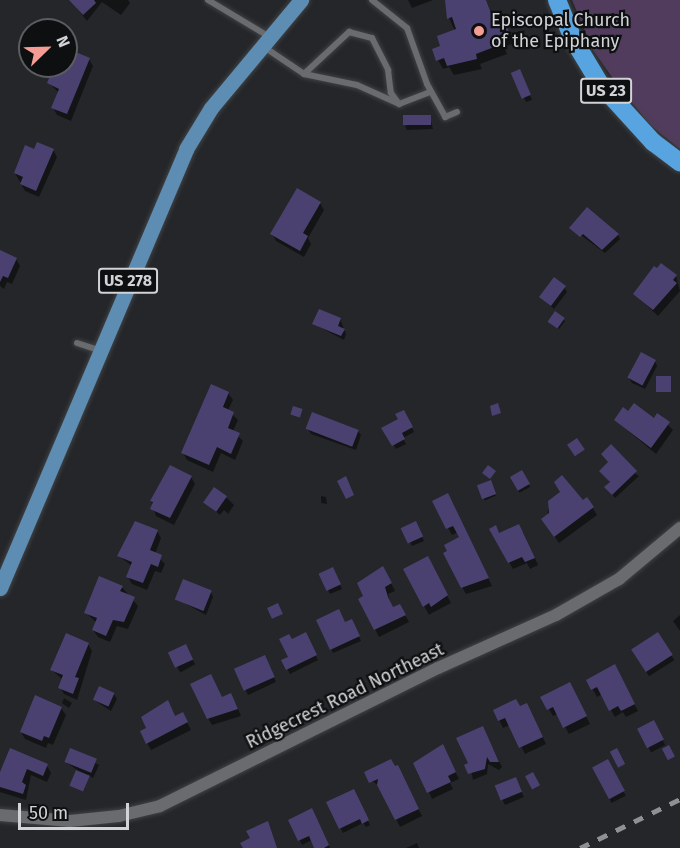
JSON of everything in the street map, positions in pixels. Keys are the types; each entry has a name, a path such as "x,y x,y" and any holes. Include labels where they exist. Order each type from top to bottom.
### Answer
{"highway":[{"name":"US 23","path":"558,0 573,39 600,84 653,142 680,162"}],"main road":[{"name":"US 278","path":"0,588 186,149 211,108 301,0"}],"street":[{"name":"Ridgecrest Road Northeast","path":"0,815 70,821 119,816 159,806 438,668 556,615 619,579 680,528"}],"lane":[{"path":"208,0 268,42 304,74 357,85 399,104 431,92"},
{"path":"372,0 407,28 431,92 445,117 457,112"},
{"path":"304,74 349,32 372,38 388,70 391,93 399,104"},
{"path":"77,343 99,350"}],"shaded area":[{"path":"572,0 680,0 680,149 651,126 616,83 593,50"}],"building":[{"path":"69,0 94,0 96,3 83,15"},
{"name":"Episcopal Church of the Epiphany","path":"445,0 486,0 494,21 503,18 510,34 500,37 502,44 476,54 477,59 447,66 444,58 436,61 432,49 440,46 437,36 456,29 452,17 447,19"},
{"path":"78,53 90,58 67,114 51,108 59,89 47,83 49,78 78,78"},
{"path":"520,69 531,95 522,99 511,73"},
{"path":"403,115 431,115 431,125 403,125"},
{"path":"37,142 54,149 36,191 20,184 23,177 14,173 25,145 34,149"},
{"path":"297,188 321,202 303,233 308,236 300,251 270,234"},
{"path":"587,207 619,234 602,250 583,234 580,237 569,228"},
{"path":"0,250 17,258 8,278 3,276 0,282"},
{"path":"661,263 677,275 673,280 677,283 653,310 633,294 654,266 657,268"},
{"path":"554,277 566,286 551,306 539,297"},
{"path":"319,309 341,318 338,326 345,329 341,336 312,324"},
{"path":"555,311 565,318 557,329 548,322"},
{"path":"641,352 656,360 642,386 627,378"},
{"path":"656,376 671,376 671,392 656,392"},
{"path":"211,384 229,392 223,407 234,412 228,428 240,433 231,454 217,447 209,465 181,453"},
{"path":"498,403 501,413 492,416 490,406"},
{"path":"634,403 654,418 657,413 670,422 651,448 614,420 623,407 628,411"},
{"path":"293,406 303,409 300,418 290,415"},
{"path":"404,410 413,427 402,433 405,439 392,446 381,428 398,419 395,414"},
{"path":"312,412 359,430 352,447 306,429"},
{"path":"577,438 585,450 575,456 567,445"},
{"path":"611,444 637,471 612,495 604,487 610,482 599,471 608,462 601,454"},
{"path":"170,465 192,476 170,518 150,509 153,502 150,501"},
{"path":"488,465 496,471 490,479 482,473"},
{"path":"522,470 530,484 518,491 510,477"},
{"path":"562,475 583,500 587,497 594,507 554,537 541,519 549,513 548,501 560,492 554,482"},
{"path":"346,476 354,495 346,499 337,481"},
{"path":"491,480 496,494 482,499 477,485"},
{"path":"214,487 227,496 216,512 203,503"},
{"path":"448,493 489,578 461,588 443,553 447,551 444,545 459,537 453,526 446,529 432,501"},
{"path":"135,521 158,530 150,550 162,555 158,567 151,564 143,583 126,577 132,562 117,556"},
{"path":"416,521 423,536 408,544 401,528"},
{"path":"519,524 535,558 525,562 522,557 508,563 489,529 496,525 499,533"},
{"path":"428,556 448,595 431,607 429,603 423,607 403,569"},
{"path":"383,566 392,583 385,587 388,597 393,607 400,604 406,615 374,630 358,599 363,596 357,583"},
{"path":"333,567 341,584 327,591 318,574"},
{"path":"99,576 123,586 120,591 135,597 124,622 113,620 106,636 92,630 97,618 84,613"},
{"path":"183,579 212,591 204,611 175,599"},
{"path":"278,603 283,614 272,619 267,608"},
{"path":"339,609 345,622 352,619 360,636 330,650 316,620"},
{"path":"306,632 317,655 286,670 281,660 288,657 279,639 289,634 292,639"},
{"path":"658,632 673,655 646,672 631,649"},
{"path":"66,633 89,643 75,677 79,678 73,694 58,688 63,675 50,670"},
{"path":"186,644 193,659 175,668 168,652"},
{"path":"265,655 275,677 244,691 234,669"},
{"path":"615,664 635,704 621,711 618,706 609,711 597,687 591,690 586,680"},
{"path":"211,674 222,697 231,693 238,709 207,719 190,684"},
{"path":"570,682 587,716 563,728 553,707 547,710 540,697"},
{"path":"99,686 115,693 108,707 93,700"},
{"path":"35,695 62,707 49,738 44,736 42,741 20,732"},
{"path":"516,699 520,706 527,703 543,737 519,748 505,718 498,721 493,710"},
{"path":"168,700 175,716 183,712 188,722 146,744 140,731 146,728 141,717"},
{"path":"654,720 664,740 647,748 637,729"},
{"path":"483,726 499,762 490,762 487,757 485,769 468,774 464,765 468,763 456,738"},
{"path":"443,744 456,772 448,776 451,782 427,793 413,763"},
{"path":"669,745 675,757 668,760 662,749"},
{"path":"10,748 48,764 43,776 27,769 22,782 26,785 23,794 0,787 0,772"},
{"path":"70,748 97,759 91,773 64,762"},
{"path":"617,748 625,764 618,768 610,752"},
{"path":"391,759 395,766 398,765 419,809 395,820 377,785 378,779 369,783 364,772"},
{"path":"608,759 625,791 609,799 592,767"},
{"path":"76,770 90,776 83,792 69,786"},
{"path":"533,772 540,785 532,789 525,776"},
{"path":"516,777 522,792 501,800 495,786"},
{"path":"354,789 369,820 362,824 360,819 339,829 326,802"},
{"path":"312,808 329,845 324,848 314,848 309,836 298,841 288,820"},
{"path":"268,821 277,848 243,848 240,843 250,838 246,831"}],"railway":[{"path":"580,848 680,799"}],"place":[{"name":"Episcopal Church of the Epiphany","path":"479,31"}]}
